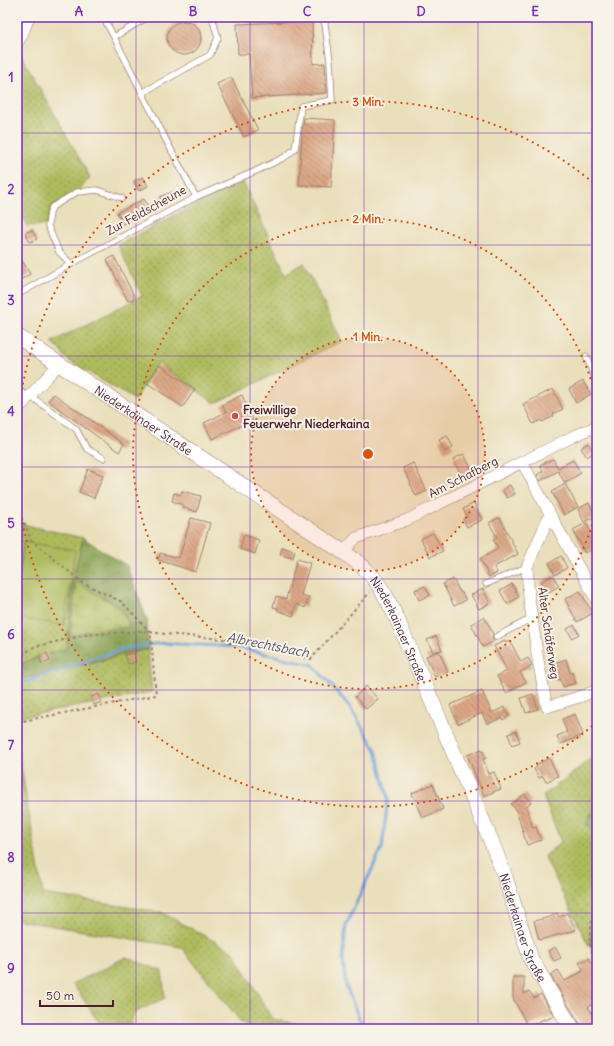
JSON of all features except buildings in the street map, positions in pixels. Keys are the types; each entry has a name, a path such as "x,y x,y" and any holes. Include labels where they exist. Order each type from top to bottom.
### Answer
{"street":[{"path":"17,42 22,35 29,17"},
{"name":"Niederkainaer Straße","path":"17,336 343,552 363,567 386,595 492,843 505,877 531,959 573,1029"},
{"path":"17,410 59,364"},
{"name":"Am Schafberg","path":"343,552 356,538 407,520 572,437 597,426"},
{"path":"522,462 597,601"},
{"name":"Alter Schäferweg","path":"550,514 527,567 529,598 538,660 547,707 597,690"}],"lane":[{"name":"Zur Feldscheune","path":"17,295 71,264 196,197 103,17"},
{"path":"114,36 148,17"},
{"path":"142,93 210,54 218,38 212,17"},
{"path":"196,197 285,157 295,149 301,106 332,100 330,61 324,17"},
{"path":"71,264 59,252 48,226 52,207 77,192 97,190 122,198"},
{"path":"586,356 597,383"},
{"path":"17,388 76,429 87,449 103,458"},
{"path":"486,584 527,567"},
{"path":"496,637 532,618"}],"path":[{"path":"17,513 24,522 31,540 83,583 122,602 150,632 156,695 23,722"},
{"path":"17,567 24,522"},
{"path":"17,658 34,647 85,635 141,631 234,640 311,659 377,584"},
{"path":"597,897 589,937 593,958 597,961"}],"green space":[{"path":"20,53 90,177 78,192 51,207 47,225 27,226 17,209 17,57"},
{"path":"243,182 286,274 304,263 342,341 215,403 158,363 135,400 68,360 52,342 142,296 118,245 196,204"},
{"path":"22,524 83,538 72,584 67,648 29,660 17,667 17,546"},
{"path":"83,538 127,566 147,620 148,649 17,680 17,667 29,660 67,648 72,584"},
{"path":"24,542 75,550 64,625 17,618 17,589"},
{"path":"76,582 120,608 130,627 90,630 70,636"},
{"path":"148,649 152,692 21,717 17,692 17,680"},
{"path":"17,743 43,894 161,912 234,952 272,1019 321,1029 253,1029 241,1022 181,947 17,920"},
{"path":"597,754 597,799 586,824 597,832 597,913 589,946 544,856 561,842 543,796"},
{"path":"597,799 597,832 586,824"},
{"path":"597,913 597,952 589,946"},
{"path":"126,957 162,971 165,998 134,1013 129,1029 100,1024 73,984"}],"waterway":[{"name":"Albrechtsbach","path":"17,685 123,648 163,643 237,647 313,665 350,707 376,750 388,797 382,848 346,925 343,960 346,986 365,1029"}],"place":[{"name":"Freiwillige Feuerwehr Niederkaina","path":"235,416"}]}
